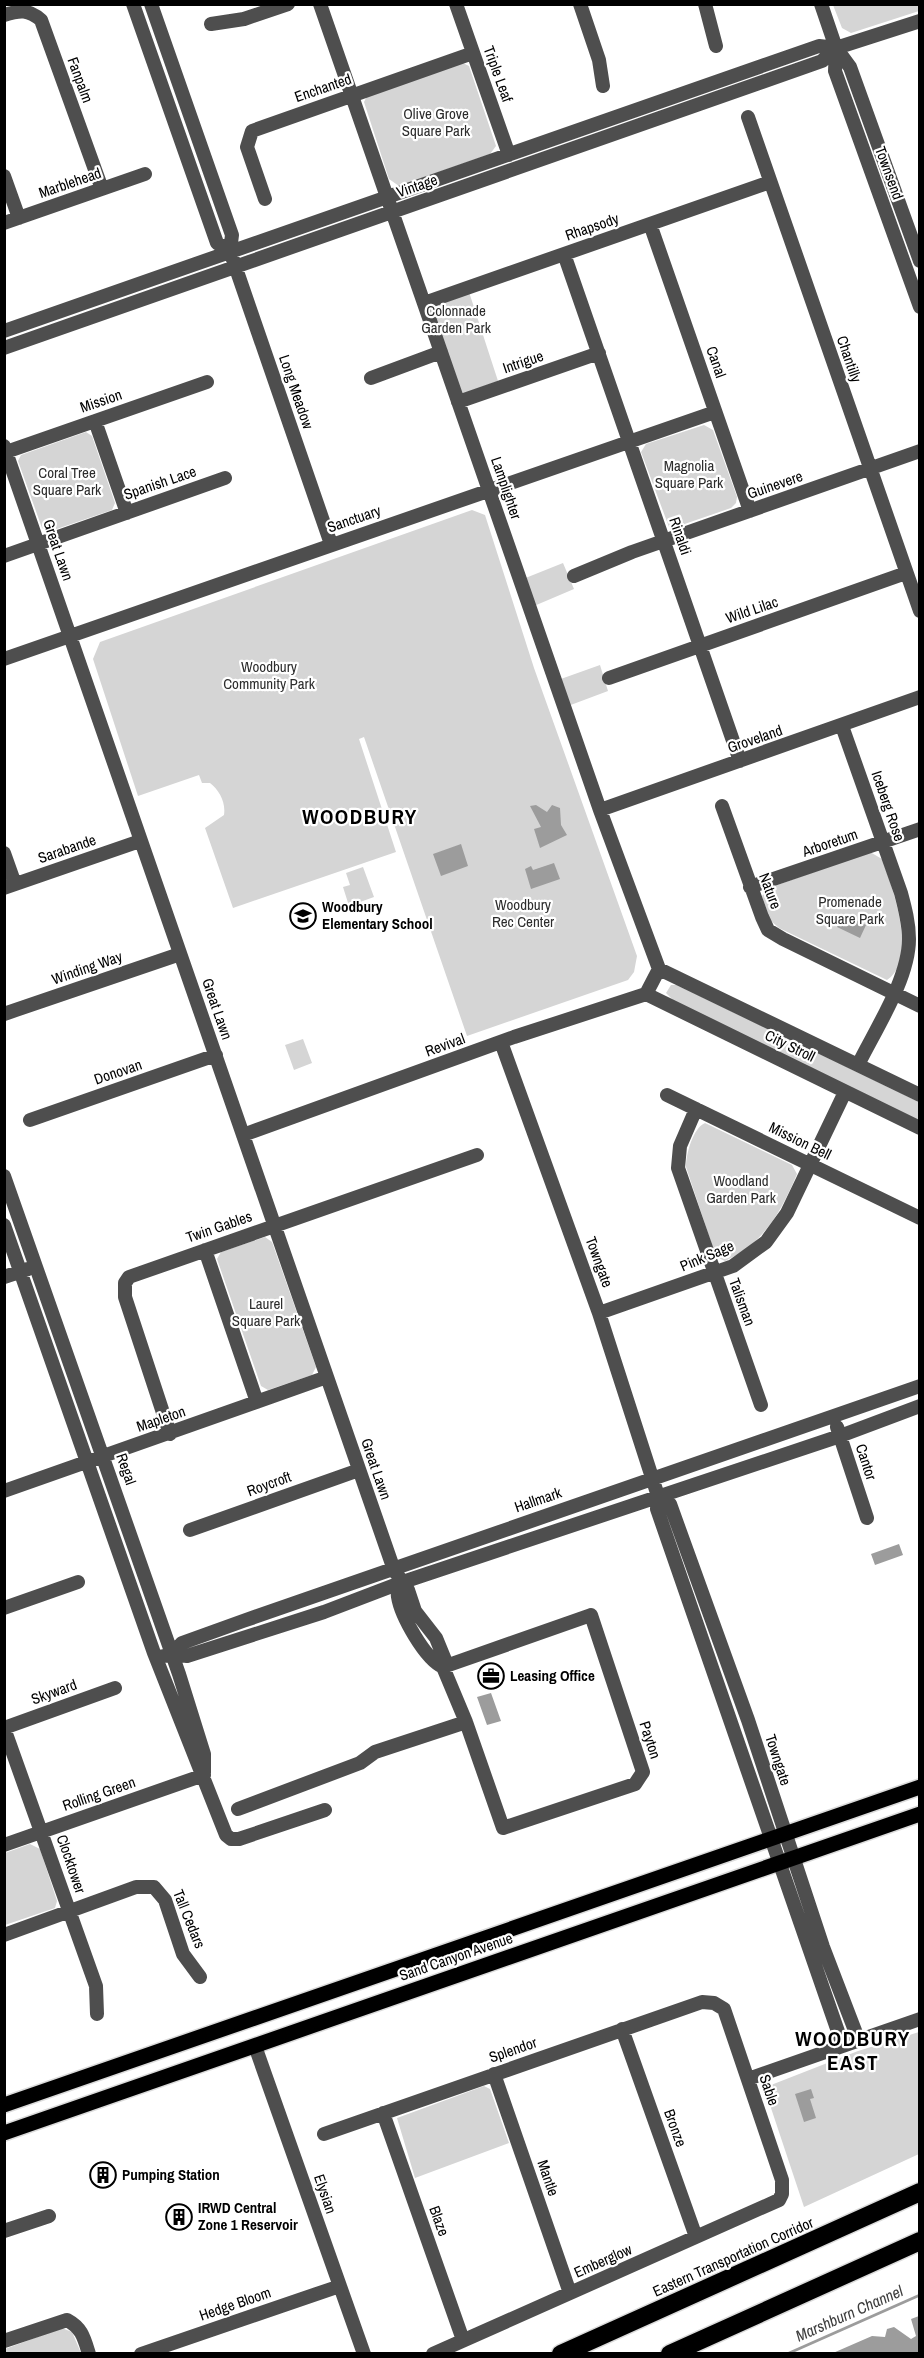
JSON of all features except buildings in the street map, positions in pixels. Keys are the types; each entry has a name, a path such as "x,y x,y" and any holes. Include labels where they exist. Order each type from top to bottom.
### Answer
{"highway":[{"name":"Eastern Transportation Corridor","path":"561,2354 920,2192"},
{"path":"670,2354 920,2241"}],"main road":[{"name":"Sand Canyon Avenue","path":"4,2105 920,1787"},
{"name":"Sand Canyon Avenue","path":"4,2133 920,1814"}],"street":[{"name":"Long Meadow","path":"133,4 217,243 230,251"},
{"name":"Long Meadow","path":"151,4 232,235 230,251 235,267 331,544"},
{"path":"211,24 244,19 288,4"},
{"name":"Lamplighter","path":"320,4 656,975"},
{"name":"Triple Leaf","path":"456,4 509,155"},
{"path":"580,4 599,60 603,86"},
{"path":"705,4 716,46"},
{"name":"Townsend","path":"821,4 836,48 850,67 920,261"},
{"name":"Fanpalm","path":"4,15 21,10 32,12 41,20 102,189"},
{"name":"Vintage","path":"4,331 819,46 836,48 920,21"},
{"name":"Vintage","path":"4,348 822,61 836,48"},
{"name":"Townsend","path":"836,48 835,71 914,272 920,307"},
{"name":"Enchanted","path":"264,199 247,147 249,135 257,128 473,53"},
{"name":"Chantilly","path":"748,117 920,611"},
{"name":"Marblehead","path":"4,223 145,174"},
{"path":"4,176 19,218"},
{"name":"Rhapsody","path":"423,303 770,182"},
{"name":"Canal","path":"650,224 750,511"},
{"name":"Rinaldi","path":"564,254 740,761"},
{"path":"371,378 441,352"},
{"name":"Intrigue","path":"458,402 599,353"},
{"name":"Mission","path":"5,449 207,382"},
{"name":"Sanctuary","path":"4,659 715,412"},
{"path":"94,421 127,513"},
{"name":"Great Lawn","path":"5,449 397,1576"},
{"name":"Guinevere","path":"574,576 664,541 920,451"},
{"name":"Spanish Lace","path":"4,556 225,478"},
{"name":"Wild Lilac","path":"609,678 906,573"},
{"name":"Groveland","path":"600,810 920,697"},
{"name":"Iceberg Rose","path":"842,726 906,911 909,940 908,956 893,993 858,1065"},
{"name":"Nature","path":"722,806 750,887 768,930 920,1006"},
{"name":"Arboretum","path":"750,887 920,830"},
{"name":"Sarabande","path":"10,886 140,841"},
{"path":"4,853 10,886"},
{"name":"Winding Way","path":"4,1014 180,954"},
{"path":"646,994 656,975"},
{"name":"City Stroll","path":"656,975 920,1095"},
{"name":"City Stroll","path":"646,994 920,1128"},
{"name":"Revival","path":"243,1135 501,1042 646,994"},
{"name":"Towngate","path":"501,1042 599,1313 658,1496 670,1504 748,1720 779,1836 843,2046"},
{"name":"Donovan","path":"30,1120 216,1055"},
{"name":"Pink Sage","path":"599,1313 714,1273 745,1258 775,1232 811,1165 845,1092"},
{"name":"Mission Bell","path":"667,1095 920,1218"},
{"name":"Talisman","path":"696,1109 680,1146 678,1168 761,1405"},
{"name":"Twin Gables","path":"170,1434 125,1297 125,1283 134,1274 477,1155"},
{"name":"Regal","path":"4,1176 172,1654 204,1754 204,1775"},
{"name":"Regal","path":"4,1225 9,1252 22,1271 156,1658 226,1835 231,1839 247,1837 325,1810"},
{"path":"9,1252 28,1246"},
{"path":"205,1250 257,1402"},
{"path":"4,1277 36,1266"},
{"name":"Mapleton","path":"4,1491 327,1377"},
{"name":"Hallmark","path":"156,1658 172,1654 187,1656 330,1610 472,1539 920,1386"},
{"name":"Hallmark","path":"397,1576 658,1496 840,1436 920,1406"},
{"name":"Cantor","path":"833,1417 867,1518"},
{"name":"Roycroft","path":"190,1530 359,1470"},
{"name":"Payton","path":"397,1576 398,1596 412,1633 435,1664 443,1667 591,1615 643,1772 635,1784 503,1828 466,1722 443,1667"},
{"path":"4,1608 78,1582"},
{"name":"Skyward","path":"4,1728 114,1688"},
{"path":"238,1809 360,1762 375,1752 466,1722"},
{"name":"Clocktower","path":"4,1728 96,1986 97,2014"},
{"name":"Rolling Green","path":"4,1845 204,1775"},
{"name":"Towngate","path":"787,1861 859,2041"},
{"name":"Tall Cedars","path":"4,1935 136,1887 154,1887 165,1900 183,1954 200,1977"},
{"name":"Splendor","path":"324,2134 702,2002 714,2003"},
{"name":"Sable","path":"714,2003 724,2009 782,2180 782,2194"},
{"path":"748,2079 920,2019"},
{"name":"Bronze","path":"622,2029 696,2237"},
{"name":"Elysian","path":"255,2046 364,2354"},
{"name":"Mantle","path":"494,2074 570,2293"},
{"name":"Blaze","path":"383,2113 463,2340"},
{"name":"Emberglow","path":"433,2354 775,2203 782,2194"},
{"path":"4,2231 49,2216"},
{"name":"Hedge Bloom","path":"141,2354 340,2286"},
{"path":"4,2341 67,2320 77,2325 89,2354"}],"green space":[{"path":"833,5 919,5 919,11 851,33 842,28"},
{"name":"Olive Grove Square Park","path":"463,63 469,66 496,146 490,154 399,186 389,179 364,102 367,96"},
{"name":"Colonnade Garden Park","path":"469,292 498,381 462,394 429,304"},
{"name":"Magnolia Square Park","path":"704,425 713,430 737,497 736,503 731,508 673,528 669,527 641,452 646,444"},
{"name":"Coral Tree Square Park","path":"86,432 92,436 115,503 112,510 48,532 42,528 18,461 21,455"},
{"path":"472,510 485,515 534,668 637,956 634,972 628,980 467,1036 364,737 359,739 396,852 233,908 205,828 224,815 223,801 219,793 210,783 202,783 199,775 138,796 93,659 100,642"},
{"path":"563,563 574,589 534,606 523,579"},
{"path":"600,665 608,691 568,706 558,680"},
{"name":"Promenade Square Park","path":"870,852 882,859 892,886 900,922 901,956 896,970 887,980 779,928 770,920 762,896 769,888"},
{"path":"363,867 374,897 349,906 343,887 350,885 346,873"},
{"path":"671,985 677,985 919,1102 919,1122 675,1002 666,993"},
{"path":"303,1039 312,1063 294,1070 285,1045"},
{"name":"Woodland Garden Park","path":"705,1123 792,1165 797,1174 784,1201 761,1236 739,1254 725,1261 716,1257 686,1167 687,1155 694,1136"},
{"name":"Laurel Square Park","path":"265,1237 272,1242 316,1367 312,1375 268,1390 261,1386 217,1259 221,1252"},
{"path":"30,1844 40,1849 57,1901 55,1908 5,1925 5,1853"},
{"path":"919,2032 919,2154 804,2207 765,2090 771,2085 858,2051"},
{"path":"484,2086 490,2089 509,2143 415,2178 397,2118"},
{"path":"62,2328 72,2332 81,2353 5,2354 5,2349"}],"shaded area":[{"path":"536,805 547,812 552,805 560,808 561,825 567,835 540,848 534,829 541,827 530,806"},
{"path":"461,844 468,866 441,876 433,854"},
{"path":"554,863 560,879 531,889 525,869 531,866 533,870"},
{"path":"844,914 866,925 860,938 837,927"},
{"path":"899,1544 903,1555 875,1565 871,1554"},
{"path":"491,1693 501,1721 487,1725 477,1697"},
{"path":"811,2089 814,2098 810,2099 816,2118 804,2122 795,2094"},
{"path":"919,2316 919,2353 833,2353 872,2336 885,2337 887,2329 894,2327 911,2339 916,2336 911,2319"}],"waterway":[{"name":"Marshburn Channel","path":"787,2354 920,2295"}],"place":[{"name":"Woodbury Elementary School","path":"303,916"},
{"name":"Leasing Office","path":"491,1676"},
{"name":"Pumping Station","path":"103,2175"},
{"name":"IRWD Central Zone 1 Reservoir","path":"179,2217"}],"district":[{"name":"WOODBURY","path":"360,817"},
{"name":"WOODBURY EAST","path":"853,2051"}],"park label":[{"name":"Woodbury Community Park","path":"269,676"},
{"name":"Woodbury Rec Center","path":"523,914"}]}
